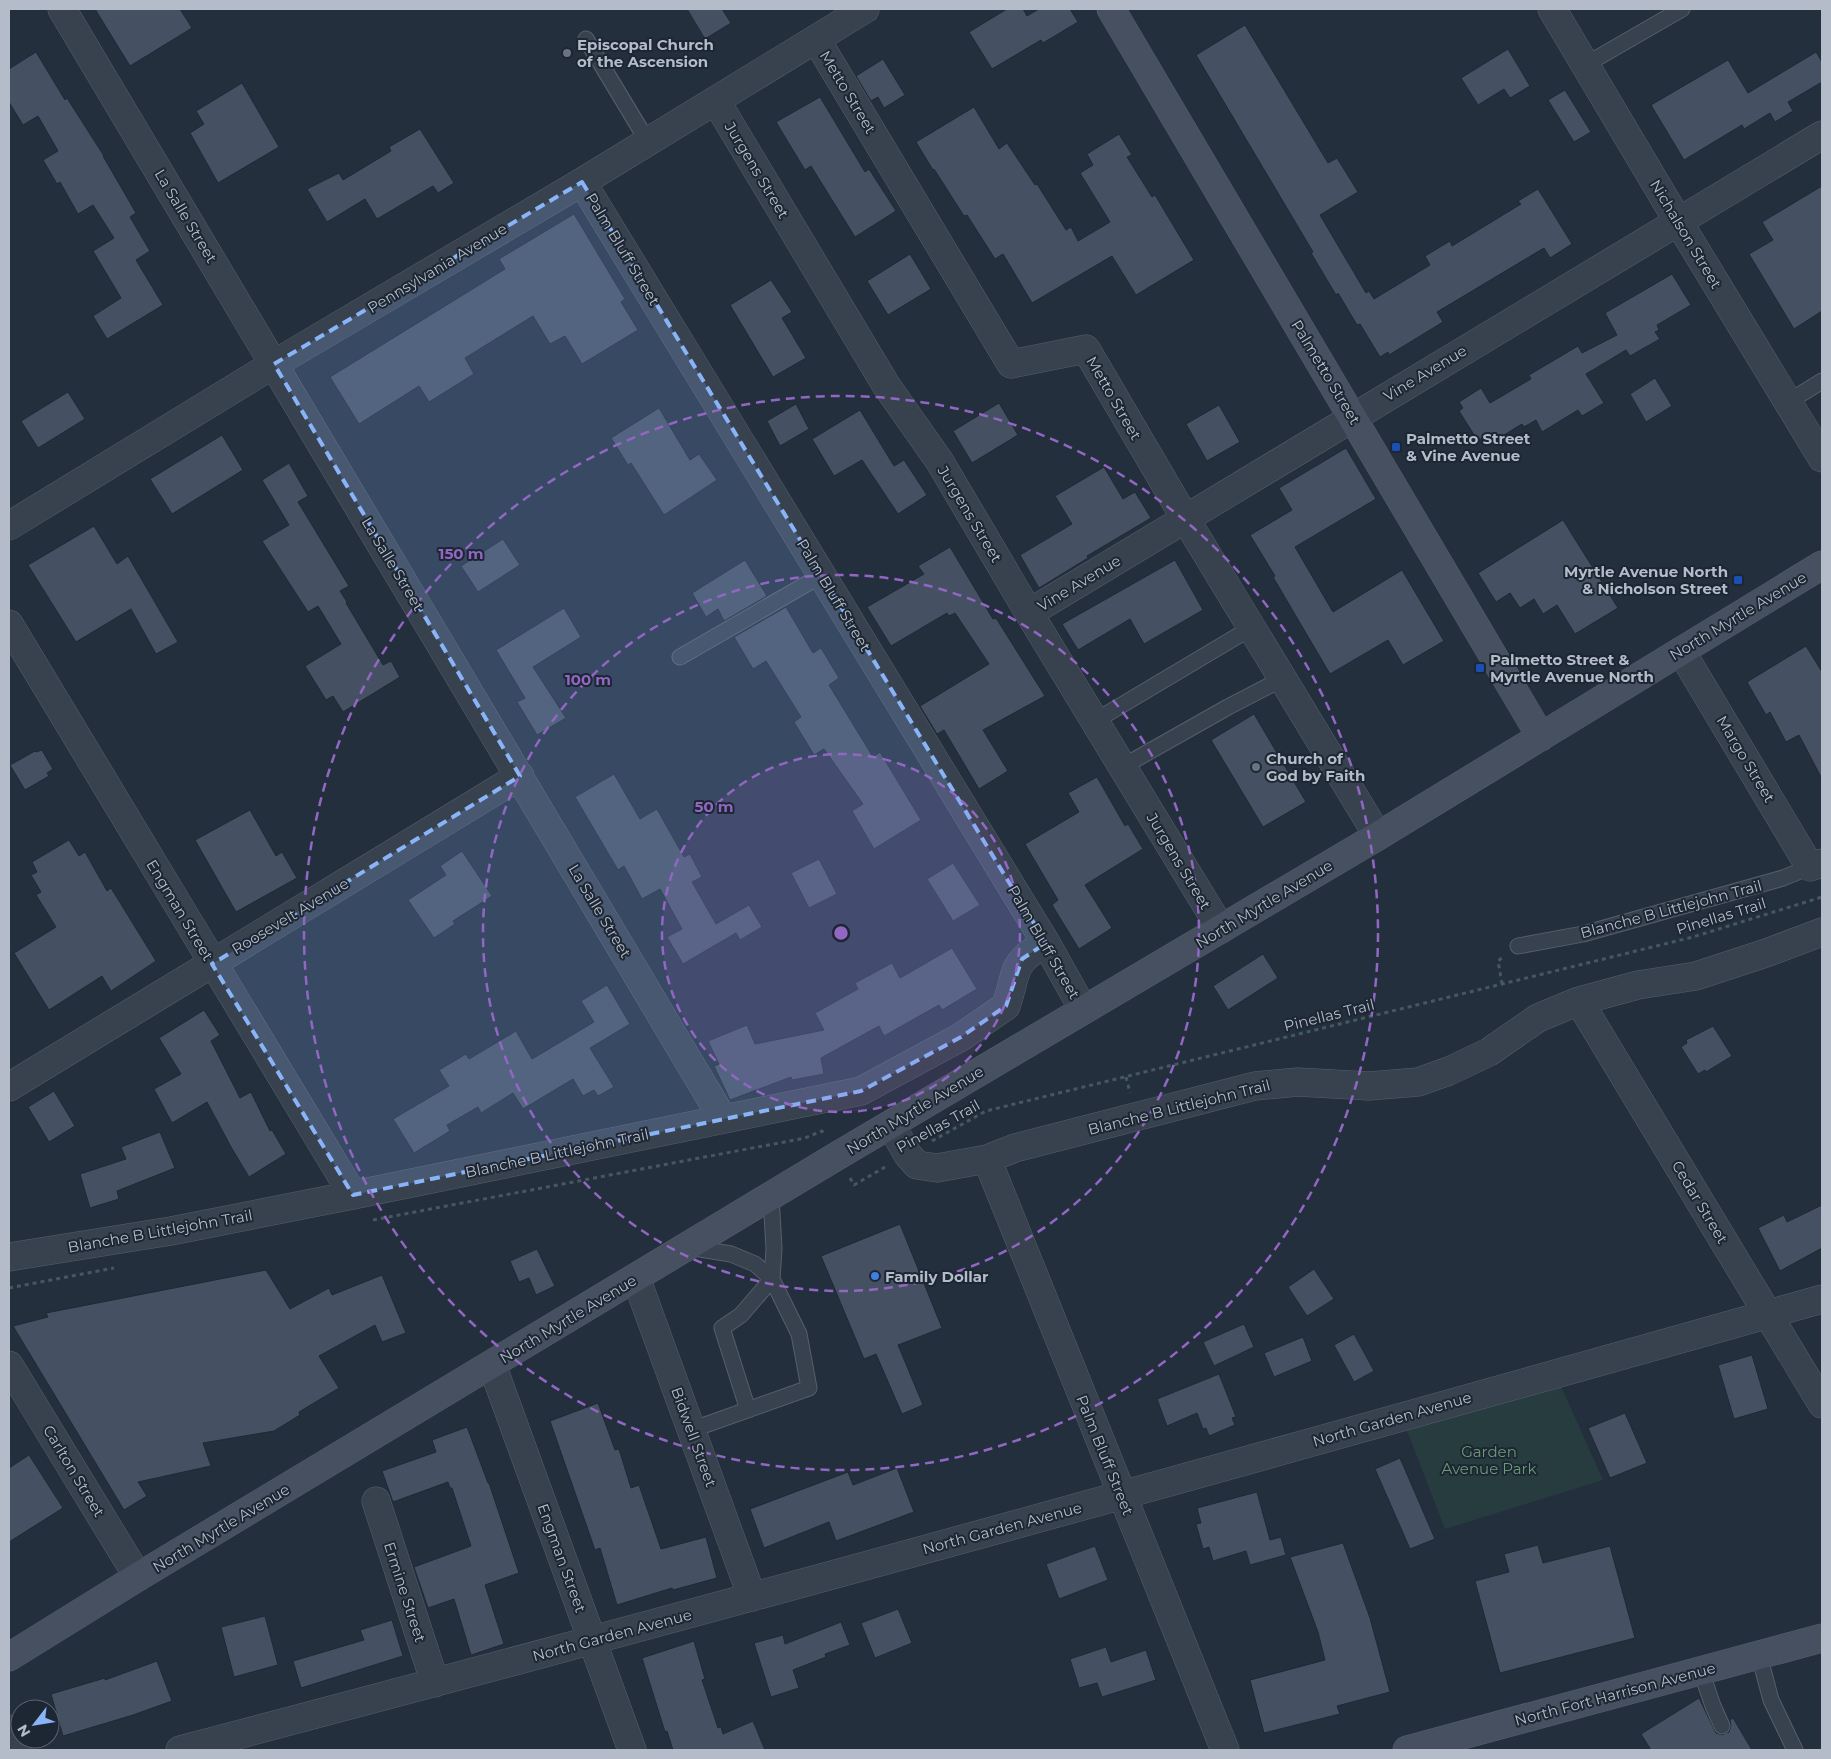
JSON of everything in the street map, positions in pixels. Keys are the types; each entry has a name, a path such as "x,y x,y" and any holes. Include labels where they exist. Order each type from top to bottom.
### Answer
{"main road":[{"name":"Palmetto Street","path":"1111,9 1541,737"},
{"name":"North Myrtle Avenue","path":"9,1657 138,1577 771,1196 1378,836 1822,565"},
{"name":"North Fort Harrison Avenue","path":"1407,1750 1822,1638"}],"street":[{"name":"La Salle Street","path":"62,9 724,1119"},
{"name":"Pennsylvania Avenue","path":"9,526 274,364 582,182 865,9"},
{"name":"Nichalson Street","path":"1552,9 1678,222 1822,458"},
{"name":"Metto Street","path":"816,39 1011,364 1086,349 1185,518 1378,836"},
{"name":"Jurgens Street","path":"716,101 886,385 940,462 1221,930"},
{"name":"Vine Avenue","path":"1029,613 1822,135"},
{"name":"Palm Bluff Street","path":"582,182 1046,943 1083,1010"},
{"name":"Engman Street","path":"9,624 212,964 353,1195"},
{"name":"Margo Street","path":"1682,651 1816,865"},
{"name":"Roosevelt Avenue","path":"9,1087 520,776"},
{"name":"Blanche B Littlejohn Trail","path":"908,1155 917,1165 937,1168 987,1159 1015,1148 1255,1086 1298,1082 1369,1086 1418,1082 1450,1071 1489,1052 1538,1018 1579,1001 1638,985 1696,976 1822,932"},
{"name":"Blanche B Littlejohn Trail","path":"9,1257 171,1231 861,1091 962,1037 1006,1006 1015,972 1022,959 1046,943"},
{"name":"Cedar Street","path":"1579,1001 1822,1404"},
{"path":"891,1125 908,1155"},
{"name":"Palm Bluff Street","path":"987,1159 1225,1750"},
{"name":"Bidwell Street","path":"636,1278 752,1597"},
{"name":"North Garden Avenue","path":"180,1750 593,1641 1822,1299"},
{"name":"Carlton Street","path":"9,1365 138,1577"},
{"name":"Engman Street","path":"492,1365 632,1750"},
{"name":"Ermine Street","path":"376,1501 435,1683"},
{"path":"9,1729 18,1750"}],"lane":[{"path":"1585,65 1682,9"},
{"path":"586,39 648,142"},
{"path":"1788,402 1822,381"},
{"path":"680,657 822,575"},
{"path":"1095,721 1252,628"},
{"path":"1122,767 1282,679"},
{"name":"Blanche B Littlejohn Trail","path":"1518,946 1583,934 1782,878 1816,865"},
{"path":"748,1410 722,1328 741,1315 772,1279 774,1249 771,1196"},
{"path":"686,1247 731,1254 755,1264 772,1279 799,1334 810,1388 691,1430"},
{"path":"1759,1655 1771,1700 1795,1750"},
{"path":"1701,1671 1712,1706 1722,1726"}],"path":[{"name":"Pinellas Trail","path":"854,1185 986,1110 1694,937 1822,897"},
{"path":"1502,984 1498,961 1518,946"},
{"path":"368,1220 805,1138 822,1131"},
{"path":"9,1288 116,1268"}],"highlighted area":[{"path":"582,182 1046,943 1022,959 1006,1006 961,1037 861,1091 353,1195 212,964 520,776 274,364"}],"green space":[{"name":"Garden Avenue Park","path":"1560,1384 1603,1480 1445,1529 1406,1428"}],"building":[{"path":"95,9 180,9 192,28 130,66"},
{"path":"687,9 722,9 731,23 705,39"},
{"path":"1007,9 1023,9 1027,16 1039,9 1070,9 1078,22 1043,43 1041,40 992,69 969,32"},
{"path":"1245,25 1328,163 1337,158 1358,192 1320,215 1366,293 1369,291 1374,299 1430,265 1425,256 1450,241 1452,246 1521,204 1518,201 1538,189 1572,244 1550,258 1544,248 1437,312 1443,322 1389,355 1388,352 1380,357 1360,324 1357,325 1338,293 1336,295 1311,253 1313,252 1196,55"},
{"path":"1508,49 1530,86 1510,98 1504,89 1478,105 1461,78"},
{"path":"36,52 65,100 67,98 104,156 136,213 130,217 150,251 136,260 163,305 107,339 93,316 121,298 93,251 114,238 93,205 78,214 60,182 57,184 43,160 58,151 38,116 23,125 9,102 9,69"},
{"path":"1816,52 1822,62 1822,82 1788,102 1793,111 1775,122 1770,113 1744,129 1742,125 1684,160 1651,105 1728,60 1748,93"},
{"path":"883,59 905,95 884,108 878,97 871,101 856,76"},
{"path":"242,83 279,147 218,183 190,133 204,124 196,111"},
{"path":"1565,90 1591,132 1574,142 1548,100"},
{"path":"820,97 865,172 869,169 896,211 855,237 811,166 805,170 776,122"},
{"path":"974,107 999,149 1007,143 1035,185 1037,184 1066,230 1071,227 1078,241 1110,222 1080,173 1093,165 1087,154 1119,134 1132,155 1127,157 1152,197 1155,195 1194,260 1136,295 1112,256 1032,303 1003,254 995,259 967,215 964,216 916,142"},
{"path":"420,129 454,183 438,193 433,186 377,219 365,199 327,222 307,189 339,173 343,180 391,151 389,147"},
{"path":"1822,186 1822,311 1794,329 1749,254 1773,240 1762,222"},
{"path":"574,214 625,299 621,302 638,330 582,364 565,336 550,344 533,316 465,358 474,374 429,402 419,386 359,424 330,377 505,269 499,259"},
{"path":"910,254 931,289 888,315 867,281"},
{"path":"1672,274 1691,305 1657,325 1659,330 1655,332 1660,339 1630,356 1626,350 1586,374 1604,403 1582,416 1578,410 1542,432 1536,420 1524,427 1522,424 1486,446 1482,438 1478,441 1459,411 1463,408 1459,402 1481,388 1490,403 1531,379 1529,375 1578,346 1582,353 1617,335 1605,313"},
{"path":"771,280 792,312 782,318 806,358 773,377 730,305"},
{"path":"1655,378 1672,406 1646,422 1630,394"},
{"path":"68,392 85,419 38,448 21,421"},
{"path":"999,403 1018,435 972,463 953,431"},
{"path":"796,404 809,429 780,446 767,421"},
{"path":"1219,405 1240,442 1207,461 1186,424"},
{"path":"659,408 690,460 699,454 717,480 664,515 631,463 628,465 611,438"},
{"path":"860,410 894,466 904,460 927,495 898,514 862,460 834,476 812,439"},
{"path":"222,435 243,470 172,514 150,479"},
{"path":"1346,448 1376,499 1295,547 1333,612 1402,570 1444,641 1403,665 1388,640 1330,674 1250,535 1292,510 1279,488"},
{"path":"289,463 308,496 298,502 349,586 340,591 346,603 383,665 391,661 400,677 343,712 333,696 326,700 305,666 341,644 318,606 308,612 262,541 289,525 262,480"},
{"path":"1104,467 1123,499 1135,492 1151,518 1087,556 1088,558 1039,588 1020,555 1072,524 1055,496"},
{"path":"1563,520 1618,608 1575,634 1557,605 1543,614 1534,599 1520,608 1510,593 1496,602 1478,573"},
{"path":"94,526 117,564 128,556 178,642 156,654 131,609 76,642 28,565"},
{"path":"503,539 520,565 478,592 461,566"},
{"path":"950,547 993,619 996,618 1045,696 983,730 1008,771 979,789 944,730 937,734 920,706 989,664 955,613 949,616 947,613 891,646 867,607 924,574 918,566"},
{"path":"745,560 767,596 724,621 718,609 706,617 692,593"},
{"path":"1175,560 1203,610 1144,644 1130,619 1078,650 1062,624"},
{"path":"786,607 813,653 821,648 839,678 829,685 873,757 880,752 921,820 874,849 852,811 863,804 824,749 814,755 794,722 801,717 766,661 753,669 734,637"},
{"path":"564,608 581,637 533,667 566,718 537,735 517,702 525,698 496,650"},
{"path":"1806,646 1822,672 1822,779 1799,735 1786,742 1770,712 1766,715 1747,682"},
{"path":"1254,714 1306,802 1263,827 1211,740"},
{"path":"42,750 53,769 47,773 49,776 25,790 10,765 35,751"},
{"path":"614,774 640,819 657,809 684,857 690,854 702,877 692,882 716,924 749,905 762,927 740,940 736,933 683,964 667,937 682,929 660,889 642,899 624,866 618,870 575,797"},
{"path":"1097,777 1125,826 1128,824 1143,849 1085,885 1112,928 1079,949 1052,905 1058,900 1025,844 1079,812 1068,793"},
{"path":"250,810 276,856 282,852 297,878 236,912 195,840"},
{"path":"69,840 79,856 85,852 107,891 111,888 156,961 111,991 102,976 49,1010 14,953 56,927 36,895 41,892 31,875 37,872 32,862"},
{"path":"462,851 492,896 453,921 455,924 434,938 408,900 446,875 440,866"},
{"path":"819,859 837,894 809,908 791,873"},
{"path":"953,863 980,905 953,921 927,879"},
{"path":"952,948 977,989 942,1010 939,1005 884,1036 879,1026 821,1058 824,1074 792,1080 791,1077 730,1100 714,1066 719,1064 708,1041 747,1025 755,1044 824,1030 815,1013 858,989 855,983 892,963 900,978"},
{"path":"1263,954 1278,978 1228,1010 1213,986"},
{"path":"607,985 630,1024 590,1048 614,1087 598,1096 594,1090 583,1096 573,1079 523,1109 513,1093 481,1113 478,1107 447,1125 450,1131 414,1153 393,1119 449,1086 439,1070 466,1054 469,1059 516,1031 532,1059 594,1022 581,1001"},
{"path":"204,1010 220,1035 211,1041 240,1098 251,1092 270,1131 272,1130 286,1154 249,1177 207,1102 172,1123 154,1089 181,1074 159,1038"},
{"path":"1713,1026 1732,1056 1706,1072 1705,1070 1698,1074 1681,1047 1687,1043 1686,1040"},
{"path":"54,1091 75,1126 49,1142 28,1107"},
{"path":"160,1132 175,1168 117,1191 119,1199 90,1208 80,1174 126,1159 121,1147"},
{"path":"1822,1205 1822,1248 1780,1271 1758,1228 1784,1215 1787,1222"},
{"name":"Family Dollar","path":"900,1224 942,1328 898,1345 923,1405 902,1414 876,1354 864,1359 821,1256"},
{"path":"537,1249 555,1286 536,1295 529,1278 519,1282 510,1261"},
{"path":"1314,1269 1334,1299 1307,1316 1288,1287"},
{"path":"266,1270 290,1309 329,1288 332,1295 382,1275 406,1333 382,1342 375,1325 319,1356 339,1388 299,1412 300,1415 274,1431 203,1443 211,1466 138,1482 147,1496 124,1510 13,1326 48,1317 46,1313"},
{"path":"1244,1324 1254,1347 1214,1366 1203,1342"},
{"path":"1354,1334 1374,1371 1354,1382 1334,1345"},
{"path":"1303,1337 1312,1361 1274,1377 1264,1353"},
{"path":"1752,1355 1768,1409 1734,1419 1718,1365"},
{"path":"1219,1374 1236,1417 1232,1418 1235,1425 1209,1436 1206,1428 1203,1429 1197,1413 1167,1426 1157,1399"},
{"path":"598,1403 615,1450 619,1449 631,1488 639,1485 661,1549 706,1537 717,1578 673,1590 672,1588 617,1605 600,1548 595,1550 550,1421"},
{"path":"1625,1413 1647,1463 1610,1478 1588,1428"},
{"path":"467,1427 489,1483 519,1573 485,1585 504,1644 471,1655 454,1599 428,1608 414,1567 471,1546 452,1488 450,1488 448,1482 393,1502 382,1471 436,1452 432,1440"},
{"path":"29,1455 63,1508 9,1542 9,1468"},
{"path":"1400,1458 1435,1539 1410,1549 1375,1469"},
{"path":"897,1468 914,1512 836,1541 829,1522 764,1548 750,1509 848,1472 853,1485"},
{"path":"1257,1492 1270,1540 1281,1537 1286,1555 1250,1565 1246,1551 1213,1561 1209,1547 1203,1549 1196,1524 1201,1523 1197,1508"},
{"path":"1343,1543 1370,1618 1390,1692 1337,1706 1340,1714 1264,1733 1250,1680 1325,1660 1318,1632 1290,1557"},
{"path":"1538,1545 1543,1563 1610,1546 1635,1638 1500,1673 1475,1581 1509,1572 1504,1554"},
{"path":"1095,1546 1108,1580 1059,1599 1046,1564"},
{"path":"898,1609 912,1643 875,1658 861,1623"},
{"path":"265,1616 278,1665 234,1677 221,1627"},
{"path":"392,1620 403,1656 301,1688 293,1661 364,1640 360,1630"},
{"path":"841,1622 850,1645 825,1654 826,1657 793,1670 799,1688 771,1697 754,1643 783,1635 785,1644"},
{"path":"694,1641 705,1679 702,1680 718,1728 721,1727 723,1734 753,1721 765,1750 673,1750 667,1731 665,1732 642,1658"},
{"path":"1106,1647 1111,1662 1146,1650 1156,1680 1102,1697 1097,1683 1079,1688 1070,1659"},
{"path":"157,1661 172,1701 63,1736 60,1726 60,1699 52,1699 51,1694 105,1678 105,1680"},
{"path":"1699,1698 1716,1733 1722,1735 1729,1732 1730,1720 1733,1718 1752,1750 1651,1750 1641,1734"}],"place":[{"name":"Episcopal Church of the Ascension","path":"567,53"},
{"name":"Palmetto Street & Vine Avenue","path":"1396,447"},
{"name":"Myrtle Avenue North & Nicholson Street","path":"1738,580"},
{"name":"Palmetto Street & Myrtle Avenue North","path":"1480,668"},
{"name":"Church of God by Faith","path":"1256,767"},
{"name":"Family Dollar","path":"875,1276"}]}
